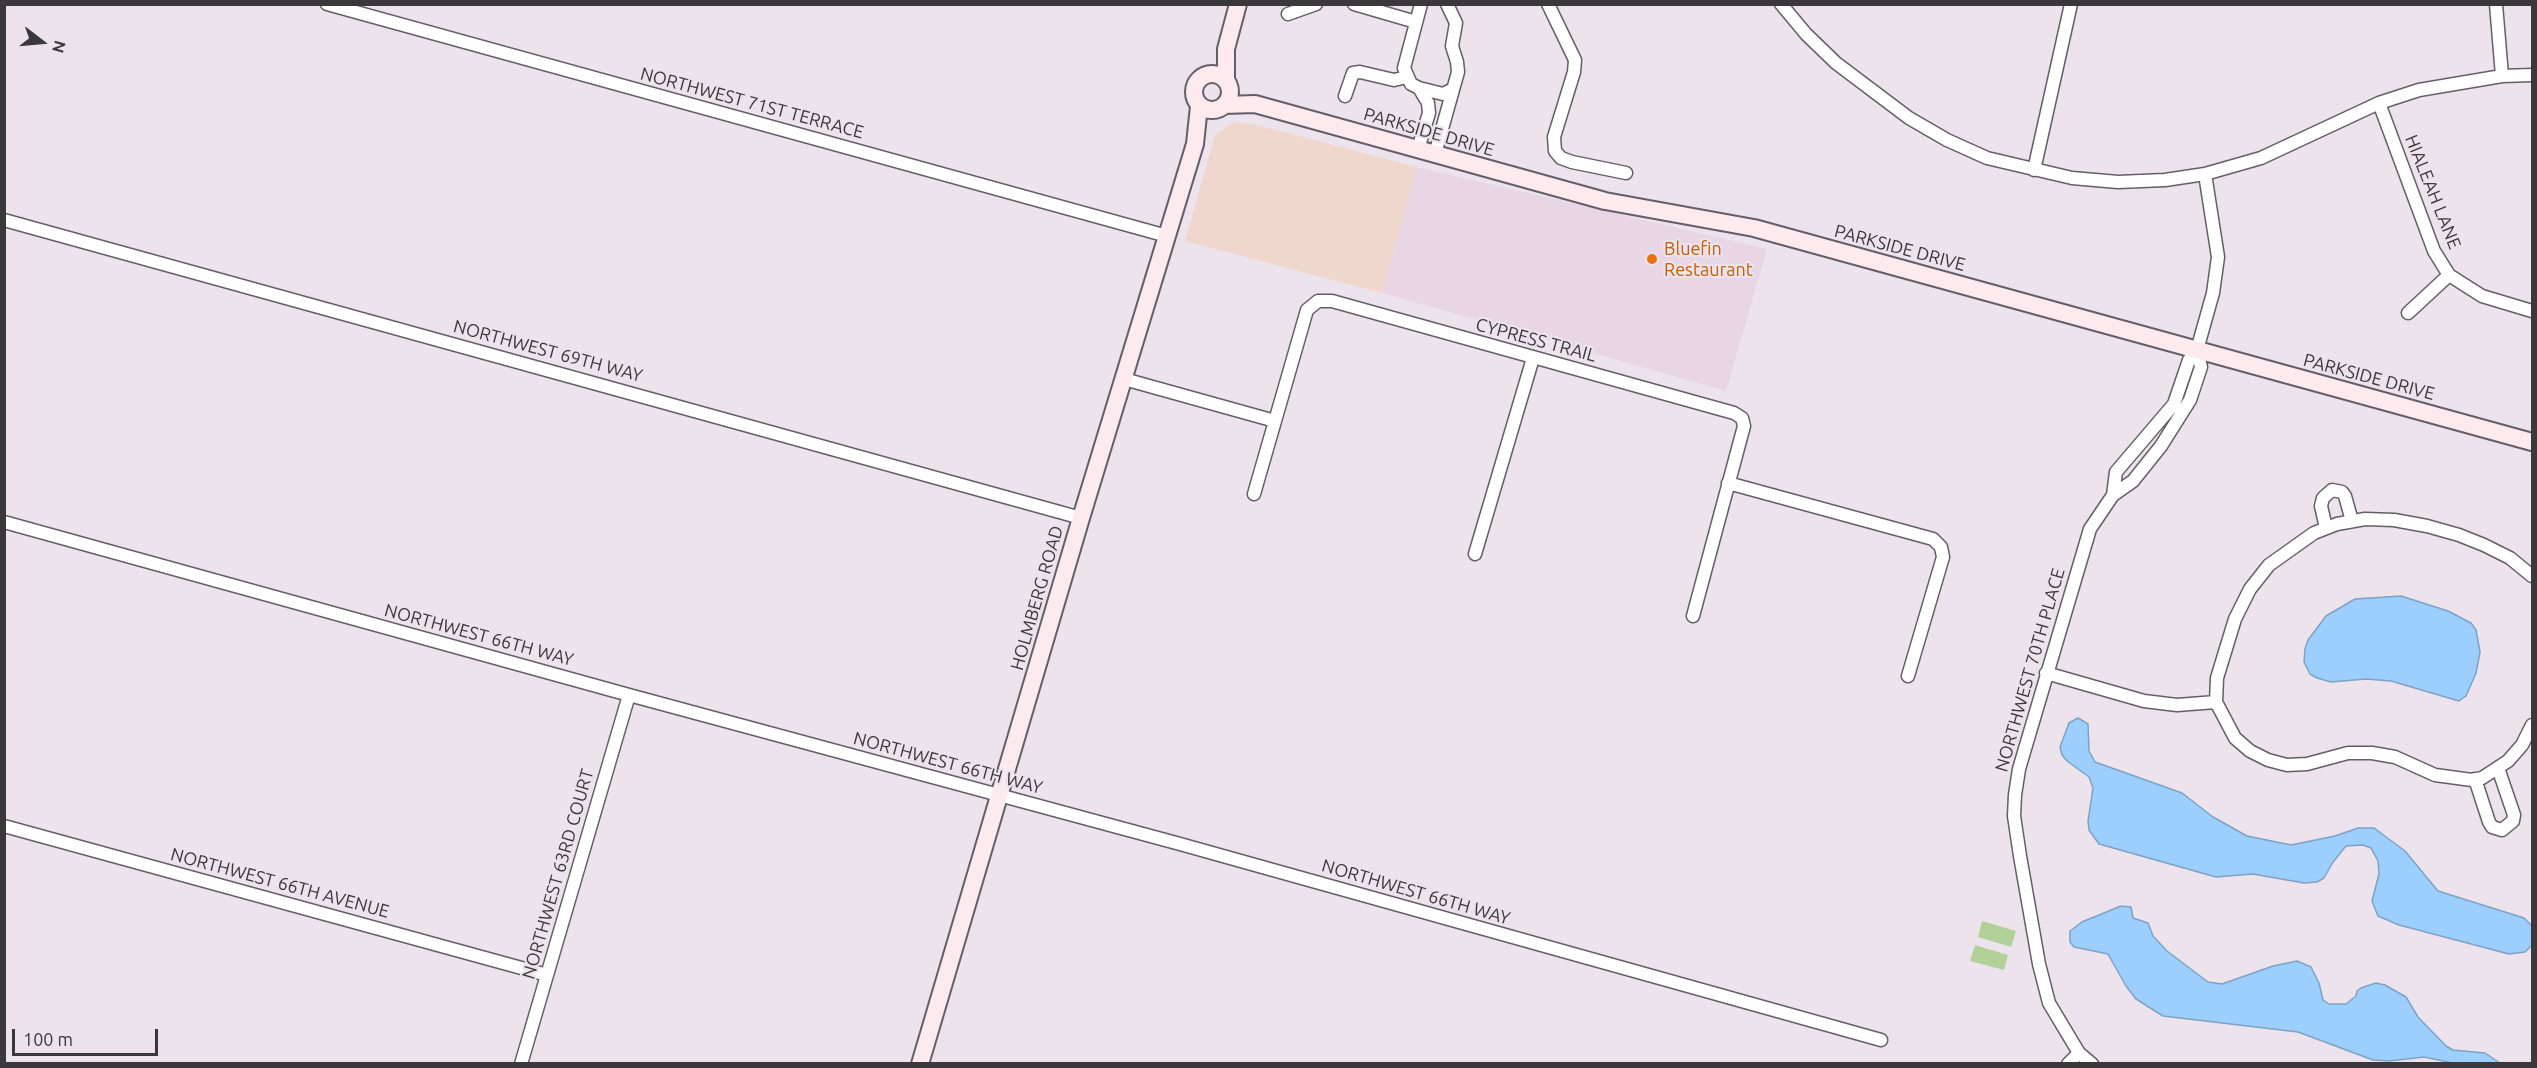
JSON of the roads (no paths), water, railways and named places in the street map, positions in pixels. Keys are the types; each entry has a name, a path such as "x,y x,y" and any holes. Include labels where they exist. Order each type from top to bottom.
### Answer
{"street":[{"name":"NORTHWEST 71ST TERRACE","path":"327,4 1167,237"},
{"path":"1226,49 1208,74 1198,80 1193,90 1199,106 1210,110 1222,107 1230,96 1227,82 1226,49 1238,4"},
{"path":"1288,14 1316,4"},
{"path":"1354,4 1416,22"},
{"path":"1421,4 1404,68 1407,77 1411,84 1419,88 1443,94 1453,89"},
{"path":"1436,154 1458,72 1458,62 1452,46 1456,23 1447,4"},
{"path":"1548,4 1575,60 1574,72 1554,137 1555,151 1562,158 1572,162 1626,173"},
{"path":"1781,4 1806,34 1836,63 1909,118 1947,140 1987,158 2034,170 2072,178 2118,183 2165,180 2205,174 2261,158 2379,103 2419,90 2502,76 2532,75"},
{"path":"2034,170 2071,4"},
{"path":"2496,4 2502,76"},
{"path":"1345,96 1353,73 1360,72 1394,80 1407,77"},
{"path":"1208,74 1218,74 1227,82"},
{"name":"PARKSIDE DRIVE","path":"1227,82 1255,105"},
{"path":"1418,149 1429,113 1428,103 1419,88"},
{"name":"HIALEAH LANE","path":"2379,103 2434,251 2449,275 2482,297 2532,311"},
{"name":"PARKSIDE DRIVE","path":"1222,107 1255,105 1605,201 1754,228 2532,442"},
{"name":"HOLMBERG ROAD","path":"920,1064 1081,518 1195,144 1199,106"},
{"name":"HOLMBERG ROAD","path":"1195,144 1208,122 1222,107"},
{"path":"2197,350 2215,284 2218,257 2205,174"},
{"name":"NORTHWEST 69TH WAY","path":"4,220 1081,518"},
{"path":"2408,313 2449,275"},
{"name":"CYPRESS TRAIL","path":"1275,421 1307,310 1318,301 1332,302 1734,413 1742,418 1744,426 1728,483"},
{"name":"NORTHWEST 70TH PLACE","path":"2113,495 2116,472 2174,404 2189,360 2197,350"},
{"name":"NORTHWEST 70TH PLACE","path":"2092,1064 2079,1053 2049,1003 2039,964 2014,816 2019,769 2090,529 2113,495 2133,481 2161,446 2190,400 2200,367 2197,350"},
{"path":"1475,554 1533,358"},
{"path":"1124,379 1275,421 1254,494"},
{"path":"2148,437 2161,446"},
{"path":"2127,461 2140,473"},
{"path":"1693,616 1728,483 1934,539 1941,547 1943,557 1908,676"},
{"path":"2331,526 2321,506 2323,498 2332,490 2342,492 2345,496 2352,521"},
{"path":"2532,576 2510,558 2459,535 2394,519 2352,521 2331,526 2314,533 2269,565 2250,589 2235,619 2217,678 2216,702 2235,738 2250,751 2268,760 2287,765 2307,764 2348,753 2372,753 2395,757 2434,775 2479,778 2498,768 2522,745 2532,725"},
{"name":"NORTHWEST 66TH WAY","path":"4,522 1881,1040"},
{"path":"2046,673 2144,701 2177,705 2216,702"},
{"name":"NORTHWEST 63RD COURT","path":"521,1064 629,695"},
{"path":"2479,778 2489,822 2492,827 2502,830 2514,816 2498,768"},
{"name":"NORTHWEST 66TH AVENUE","path":"4,826 547,975"},
{"path":"2068,1064 2079,1053"}],"water":[{"path":"2401,596 2448,611 2471,623 2476,630 2480,652 2476,673 2466,696 2459,701 2391,681 2366,679 2331,682 2310,674 2304,662 2305,649 2308,640 2326,616 2355,599"},
{"path":"2078,718 2088,724 2089,751 2095,762 2182,793 2213,817 2247,836 2291,845 2335,836 2358,828 2374,828 2405,851 2438,891 2524,918 2532,926 2532,945 2525,952 2509,954 2399,925 2378,916 2372,901 2379,874 2378,861 2371,848 2363,845 2346,846 2324,878 2317,882 2304,883 2253,874 2216,877 2099,844 2089,830 2088,821 2093,788 2089,777 2067,761 2060,747 2069,723"},
{"path":"2121,906 2131,907 2133,918 2148,923 2153,936 2167,951 2208,982 2222,984 2273,966 2297,961 2311,967 2319,983 2323,1000 2329,1004 2346,1004 2356,996 2357,991 2361,988 2376,983 2385,985 2406,997 2418,1017 2446,1046 2453,1050 2485,1053 2500,1063 2453,1063 2424,1057 2389,1061 2373,1060 2298,1032 2163,1016 2136,999 2108,954 2074,947 2070,942 2070,931 2082,922"}],"place":[{"name":"Bluefin Restaurant","path":"1652,259"}]}
